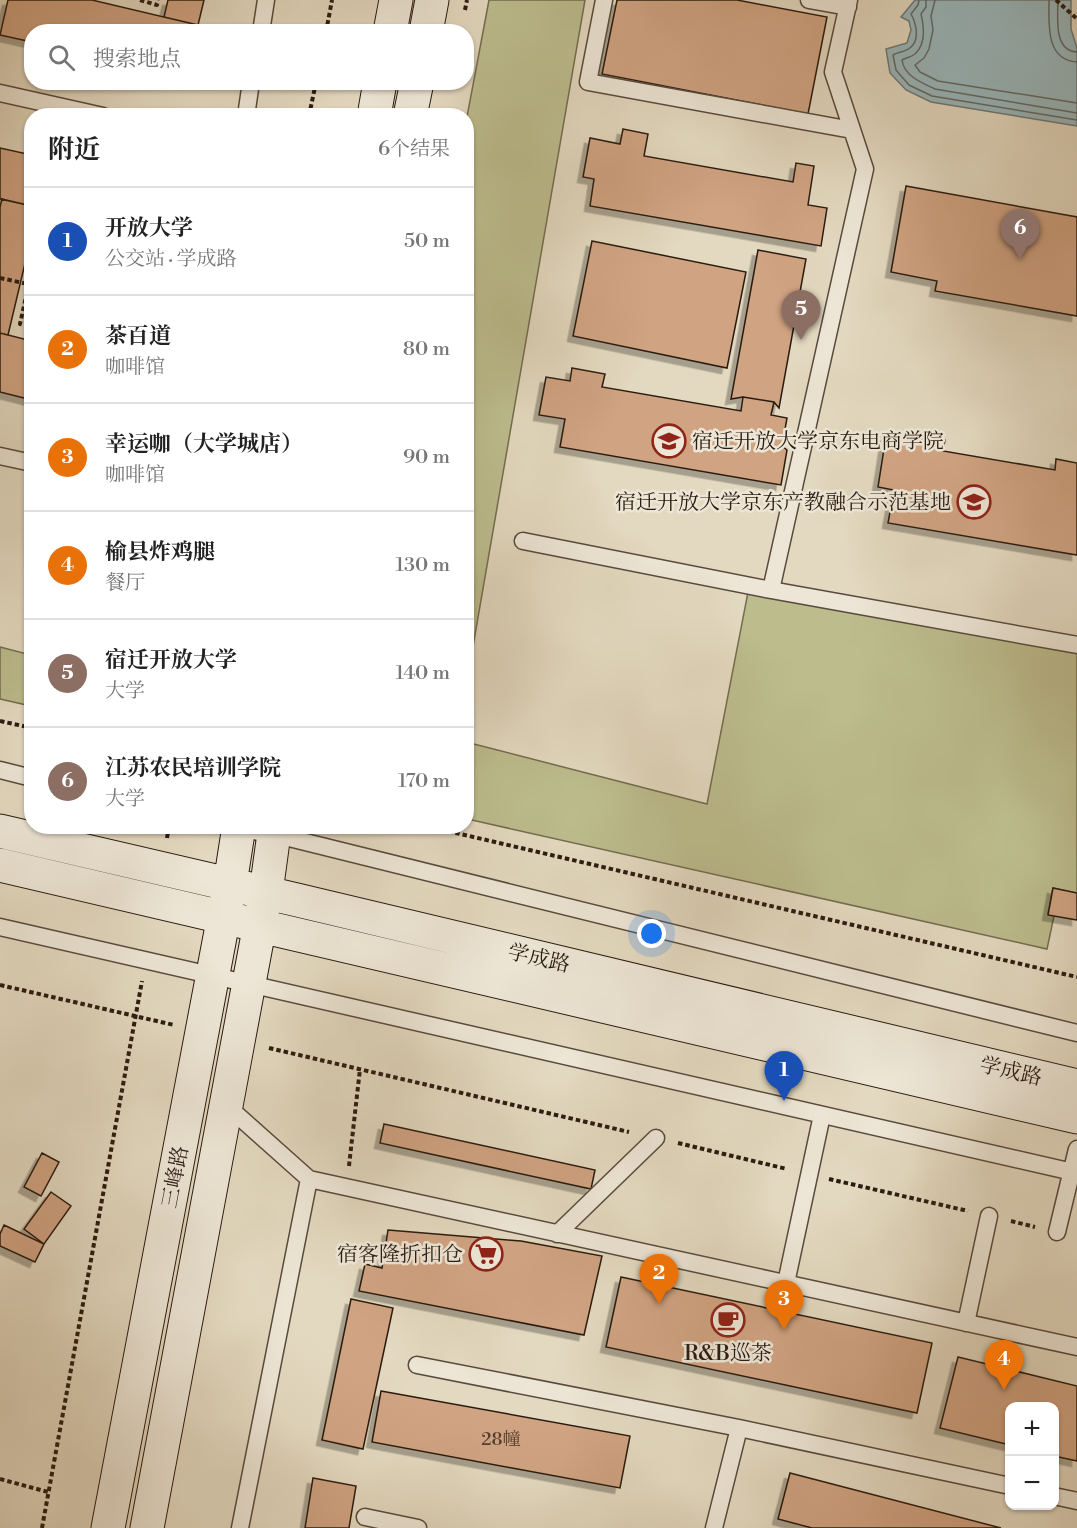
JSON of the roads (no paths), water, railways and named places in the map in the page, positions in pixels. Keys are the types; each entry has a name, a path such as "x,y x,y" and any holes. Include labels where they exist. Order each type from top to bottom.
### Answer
{"main road":[{"path":"392,24 396,0"},
{"path":"428,24 432,0"},
{"path":"375,108 379,90"},
{"path":"412,108 415,90"},
{"name":"学成路","path":"0,831 266,892 1077,1086"},
{"name":"三峰路","path":"108,1528 224,918 234,834"},
{"name":"三峰路","path":"147,1528 260,926 273,834"},
{"name":"学成路","path":"0,865 1077,1117"}],"lane":[{"path":"262,24 266,0"},
{"path":"604,0 588,82 852,130"},
{"path":"771,590 865,169 833,72 849,4 809,0"},
{"path":"247,108 251,90"},
{"path":"0,93 67,108"},
{"path":"0,456 24,461"},
{"path":"523,541 771,590 1077,645"},
{"path":"0,770 24,776"},
{"path":"290,834 1077,1033"},
{"path":"0,927 1074,1173"},
{"path":"226,1105 309,1179 1077,1347"},
{"path":"786,1283 822,1115"},
{"path":"557,1234 656,1138"},
{"path":"1057,1232 1074,1173 1077,1149"},
{"path":"240,1528 309,1179"},
{"path":"966,1323 989,1216"},
{"path":"417,1365 739,1428 1005,1485"},
{"path":"714,1528 739,1428"},
{"path":"1059,1497 1077,1501"},
{"path":"365,1517 418,1528"}],"water":[{"path":"915,0 1071,0 1071,29 1077,48 1077,126 931,102 906,90 890,73 886,49 907,43 911,30 909,21 901,17"}],"place":[{"name":"江苏农民培训学院","path":"1020,259"},
{"name":"宿迁开放大学","path":"801,340"},
{"name":"宿迁开放大学京东电商学院","path":"669,441"},
{"name":"宿迁开放大学京东产教融合示范基地","path":"974,502"},
{"name":"开放大学","path":"784,1101"},
{"name":"宿客隆折扣仓","path":"486,1254"},
{"name":"茶百道","path":"659,1304"},
{"name":"R&B巡茶","path":"728,1320"},
{"name":"幸运咖（大学城店）","path":"784,1330"},
{"name":"榆县炸鸡腿","path":"1004,1390"}]}
